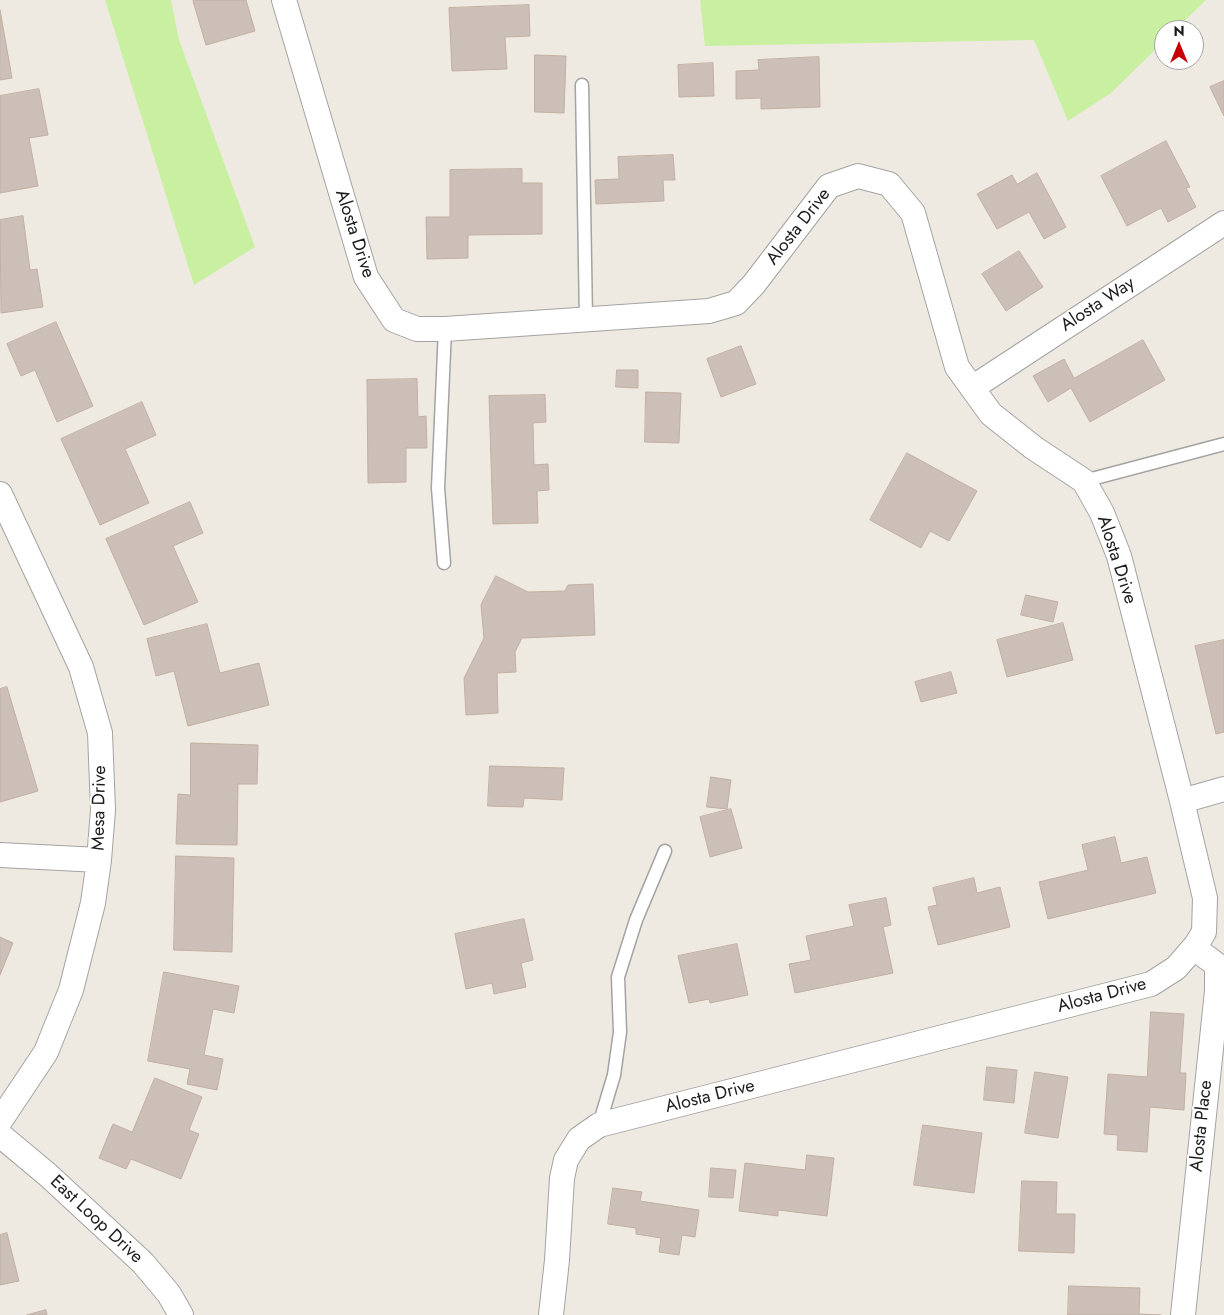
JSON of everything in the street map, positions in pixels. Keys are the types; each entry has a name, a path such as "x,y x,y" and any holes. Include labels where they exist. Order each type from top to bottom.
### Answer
{"street":[{"name":"Alosta Drive","path":"284,0 366,277 394,320 417,329 445,329 709,311 736,303 754,284 828,186 858,176 889,184 913,212 957,367 990,414 1034,448 1084,482 1102,514 1118,556 1182,801 1204,898 1204,932 1194,948 1176,968 1151,984 599,1125 579,1139 566,1160 562,1178 557,1260 551,1315"},
{"name":"Alosta Way","path":"972,388 1224,223"},
{"name":"Mesa Drive","path":"0,494 81,667 100,733 104,810 93,903 72,990 46,1052 0,1121"},
{"path":"1182,801 1224,789"},
{"path":"0,855 99,860"},
{"name":"Alosta Place","path":"1183,1315 1220,1000 1217,965 1194,948"},
{"name":"East Loop Drive","path":"0,1135 48,1175 143,1264 170,1294 181,1315"}],"lane":[{"path":"582,85 586,320"},
{"path":"444,563 438,488 445,329"},
{"path":"1084,482 1224,444"},
{"path":"599,1125 614,1075 618,1049 620,1032 618,977 636,920 665,851"}],"green space":[{"path":"105,0 171,0 179,40 255,247 194,285"},
{"path":"700,0 1206,0 1185,20 1154,20 1154,51 1111,93 1068,121 1034,40 705,46"}],"building":[{"path":"246,0 255,31 206,45 193,1"},
{"path":"529,5 530,36 505,37 507,69 452,71 449,8"},
{"path":"0,10 12,78 0,80"},
{"path":"535,55 566,56 564,113 535,112"},
{"path":"819,57 820,107 761,109 761,98 736,99 736,71 759,70 758,60"},
{"path":"713,63 714,96 679,97 678,65"},
{"path":"1224,81 1224,116 1210,87"},
{"path":"39,89 48,135 29,138 38,186 0,193 0,96"},
{"path":"1166,141 1190,187 1186,188 1196,207 1168,222 1161,208 1127,226 1101,176"},
{"path":"673,155 675,180 663,180 664,201 596,204 595,180 619,179 618,157"},
{"path":"522,169 522,183 542,183 542,234 468,235 468,258 427,259 426,217 450,217 450,170"},
{"path":"1037,173 1066,227 1044,239 1029,212 997,229 977,194 1012,175 1017,184"},
{"path":"23,216 30,270 37,269 43,307 1,313 0,220"},
{"path":"1019,251 1043,287 1006,311 982,274"},
{"path":"56,322 93,406 57,422 35,370 21,376 7,344"},
{"path":"1143,340 1165,380 1090,422 1071,388 1048,402 1033,376 1064,359 1074,378"},
{"path":"741,346 756,384 721,397 707,359"},
{"path":"617,370 638,370 638,388 616,387"},
{"path":"417,379 418,417 426,416 427,448 406,448 406,482 368,483 367,380"},
{"path":"646,392 681,393 679,443 645,442"},
{"path":"545,395 546,422 533,423 534,465 548,464 549,490 537,491 538,523 493,524 489,396"},
{"path":"142,402 156,435 125,449 149,503 100,525 61,439"},
{"path":"907,453 977,491 949,541 930,531 921,548 870,520"},
{"path":"190,502 203,533 173,546 198,602 144,625 106,539"},
{"path":"496,576 528,592 565,591 568,585 593,584 595,635 522,638 515,652 516,672 497,673 498,713 466,715 464,678 484,638 481,605"},
{"path":"1026,595 1058,602 1053,622 1021,615"},
{"path":"1063,623 1073,660 1007,677 997,640"},
{"path":"207,624 220,673 259,663 269,705 188,726 174,671 156,676 147,639"},
{"path":"1224,640 1224,732 1216,734 1195,646"},
{"path":"951,672 957,693 921,702 915,682"},
{"path":"7,687 38,791 0,802 0,689"},
{"path":"191,743 258,745 257,784 238,784 237,845 176,844 178,794 190,795"},
{"path":"490,766 564,768 562,800 524,798 523,807 488,806"},
{"path":"711,777 731,780 727,809 707,807"},
{"path":"731,809 742,848 710,857 700,817"},
{"path":"1115,837 1121,863 1147,857 1156,893 1048,919 1039,882 1088,870 1082,845"},
{"path":"176,856 234,858 232,952 174,950"},
{"path":"974,878 977,893 1000,887 1010,927 938,945 928,907 937,905 933,888"},
{"path":"886,898 891,925 883,927 893,973 795,993 789,964 811,960 806,936 854,926 849,905"},
{"path":"524,919 533,960 521,963 526,987 494,994 492,983 466,989 455,934"},
{"path":"0,937 13,943 0,975"},
{"path":"737,944 748,995 710,1003 709,999 689,1003 678,956"},
{"path":"164,972 239,986 234,1013 213,1009 204,1055 223,1059 217,1090 187,1084 190,1069 148,1061"},
{"path":"1151,1012 1184,1014 1180,1073 1186,1073 1184,1110 1150,1107 1147,1152 1117,1150 1118,1135 1104,1134 1108,1074 1147,1077"},
{"path":"987,1067 1017,1070 1014,1103 984,1100"},
{"path":"1035,1072 1068,1077 1058,1138 1025,1133"},
{"path":"155,1078 202,1097 189,1130 199,1134 181,1179 131,1159 126,1169 99,1158 113,1124 132,1132"},
{"path":"923,1125 982,1133 974,1193 914,1185"},
{"path":"807,1155 834,1158 827,1216 778,1210 778,1216 739,1211 745,1163 805,1170"},
{"path":"711,1168 736,1170 733,1198 709,1197"},
{"path":"1022,1181 1057,1182 1056,1214 1075,1214 1074,1253 1019,1251"},
{"path":"613,1188 642,1192 640,1201 699,1210 695,1237 682,1235 679,1255 659,1252 661,1238 636,1234 636,1228 608,1224"},
{"path":"7,1233 19,1281 0,1285 0,1235"},
{"path":"1069,1286 1140,1288 1139,1314 1161,1315 1068,1315"},
{"path":"46,1310 47,1315 27,1315"}]}
